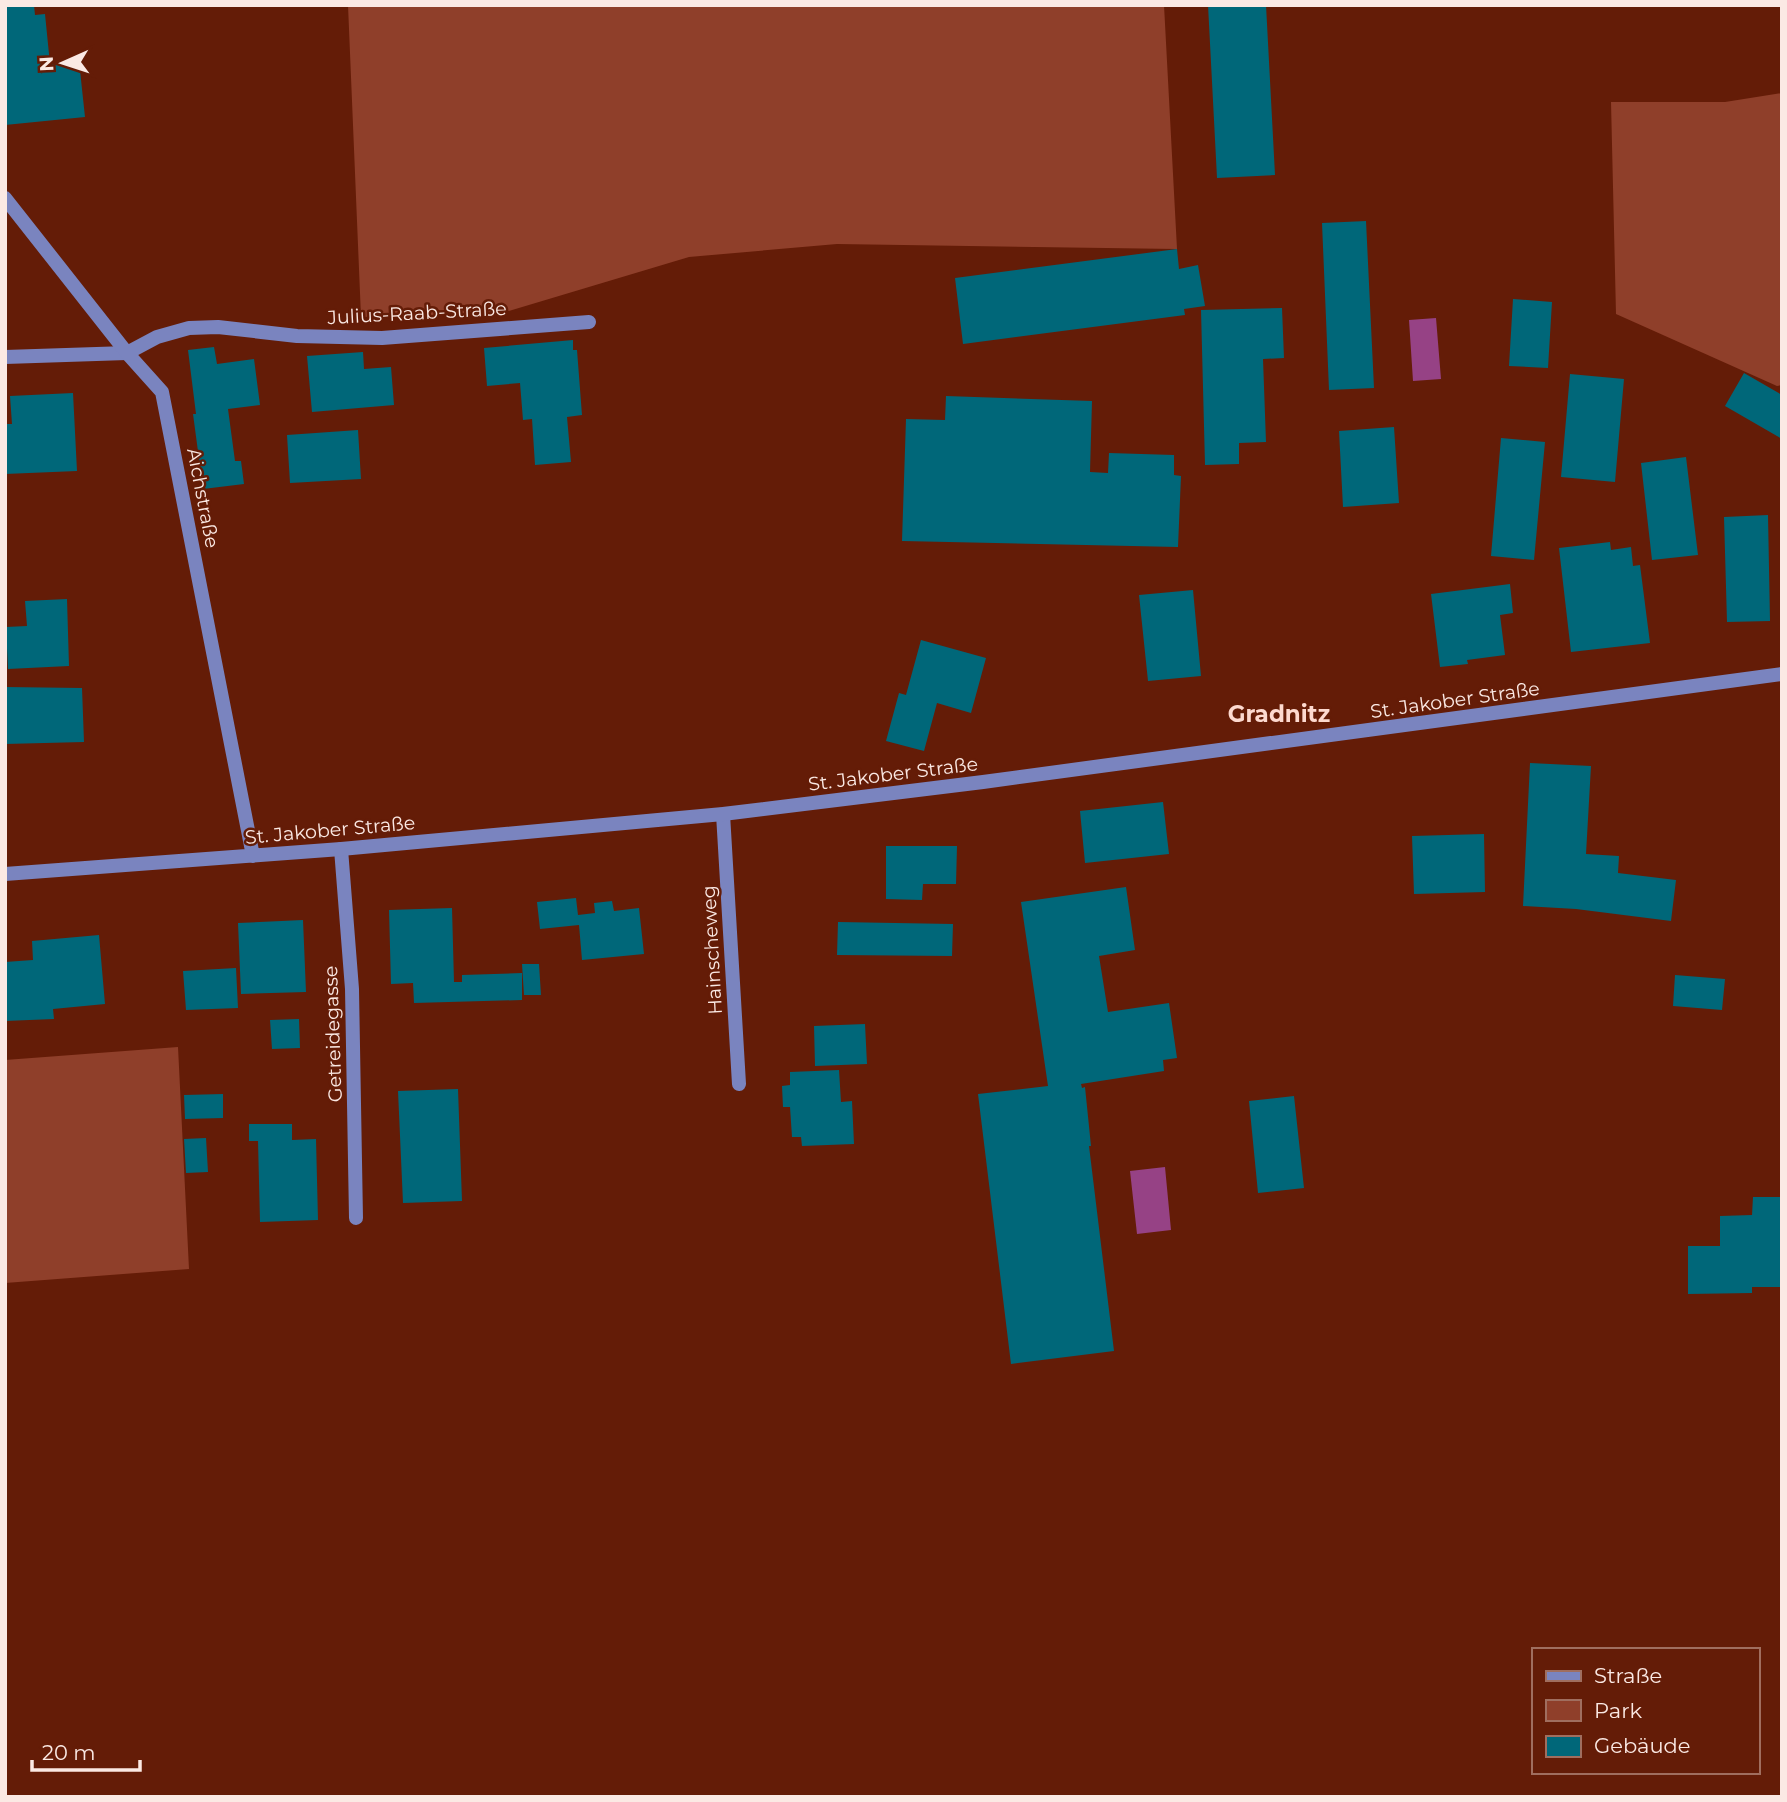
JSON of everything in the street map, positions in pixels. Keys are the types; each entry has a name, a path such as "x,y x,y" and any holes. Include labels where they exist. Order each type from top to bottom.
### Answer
{"street":[{"name":"Aichstraße","path":"5,198 127,353 162,392 253,856"},
{"name":"Julius-Raab-Straße","path":"127,353 157,337 189,328 218,327 297,336 382,338 589,322"},
{"path":"5,357 127,353"},
{"name":"St. Jakober Straße","path":"5,874 341,849 723,814 984,782 1782,674"},
{"name":"Hainscheweg","path":"723,814 738,1084"},
{"name":"Getreidegasse","path":"341,849 352,989 356,1218"}],"green space":[{"path":"348,5 1164,5 1177,249 837,244 689,257 502,313 361,317"},
{"path":"1782,93 1782,385 1777,386 1616,314 1611,102 1725,102"},
{"path":"178,1047 189,1269 5,1283 5,1060"}],"shaded area":[{"path":"1436,318 1441,379 1413,381 1409,320"},
{"path":"1165,1167 1171,1230 1137,1234 1130,1171"}],"building":[{"path":"5,5 34,5 35,15 45,14 50,64 79,61 85,117 5,125"},
{"path":"1208,5 1266,5 1275,175 1217,178"},
{"path":"1366,221 1374,388 1329,390 1322,223"},
{"path":"1177,249 1179,269 1198,265 1205,306 1184,309 1185,315 963,344 955,278"},
{"path":"1513,299 1552,302 1548,368 1509,366"},
{"path":"1282,308 1284,358 1263,359 1266,442 1239,443 1239,464 1205,465 1201,310"},
{"path":"573,340 573,350 577,350 582,415 567,417 571,462 535,465 532,419 523,420 520,383 487,386 484,348"},
{"path":"214,347 217,364 254,359 260,405 228,409 235,461 241,461 244,484 203,489 188,350"},
{"path":"363,352 364,369 391,367 394,405 312,412 307,356"},
{"path":"1744,373 1782,395 1782,439 1725,406"},
{"path":"1570,374 1624,379 1615,482 1561,477"},
{"path":"73,393 77,471 5,474 5,424 12,424 10,396"},
{"path":"946,396 1092,401 1090,472 1108,473 1109,453 1174,455 1174,475 1181,476 1178,547 902,541 906,419 945,420"},
{"path":"1394,427 1399,503 1343,507 1339,431"},
{"path":"358,430 361,479 290,483 287,435"},
{"path":"1501,438 1545,442 1534,560 1491,556"},
{"path":"1686,457 1698,555 1652,560 1641,463"},
{"path":"1768,515 1770,621 1727,622 1724,517"},
{"path":"1610,542 1611,550 1631,547 1633,566 1640,565 1650,643 1571,652 1559,548"},
{"path":"1510,584 1513,613 1500,615 1505,655 1467,660 1468,664 1440,667 1431,594"},
{"path":"1193,590 1201,676 1148,681 1139,595"},
{"path":"67,599 69,666 8,669 6,627 27,626 25,601"},
{"path":"921,640 986,658 971,713 937,703 924,751 886,741 899,693 906,695"},
{"path":"5,687 82,688 84,742 5,744"},
{"path":"1530,763 1591,766 1586,854 1619,856 1618,873 1676,880 1671,921 1576,909 1523,906"},
{"path":"1163,802 1169,854 1085,863 1080,811"},
{"path":"1484,834 1485,892 1414,894 1412,836"},
{"path":"886,846 957,846 956,884 923,884 922,900 886,899"},
{"path":"1126,887 1135,950 1099,956 1108,1012 1169,1003 1177,1058 1163,1060 1164,1071 1081,1084 1082,1088 1085,1087 1089,1146 1114,1351 1011,1364 978,1094 1048,1086 1021,902"},
{"path":"576,898 578,915 595,913 594,903 612,901 614,911 639,908 644,954 582,960 579,925 540,929 537,902"},
{"path":"452,908 454,982 462,982 462,975 522,973 522,1000 414,1003 413,983 391,984 389,910"},
{"path":"303,920 306,992 241,994 238,923"},
{"path":"838,922 953,924 952,956 837,955"},
{"path":"99,935 105,1004 53,1009 54,1019 5,1021 5,962 33,960 32,941"},
{"path":"522,964 539,964 541,995 524,995"},
{"path":"236,968 238,1008 186,1010 183,971"},
{"path":"1675,975 1725,979 1722,1010 1673,1006"},
{"path":"299,1019 300,1048 272,1049 270,1020"},
{"path":"865,1024 867,1064 815,1066 814,1026"},
{"path":"839,1070 841,1102 852,1101 854,1144 802,1146 801,1137 792,1137 790,1107 783,1107 782,1086 790,1085 790,1072"},
{"path":"458,1089 462,1201 403,1203 398,1091"},
{"path":"223,1094 223,1118 185,1119 184,1095"},
{"path":"1294,1096 1304,1188 1258,1193 1249,1101"},
{"path":"249,1124 292,1124 292,1140 316,1139 318,1220 260,1222 258,1141 249,1141"},
{"path":"206,1138 208,1172 186,1173 184,1139"},
{"path":"1753,1197 1782,1197 1782,1287 1752,1287 1752,1293 1688,1294 1688,1246 1720,1246 1720,1216 1752,1215"}],"district":[{"name":"Gradnitz","path":"1279,714"}]}
